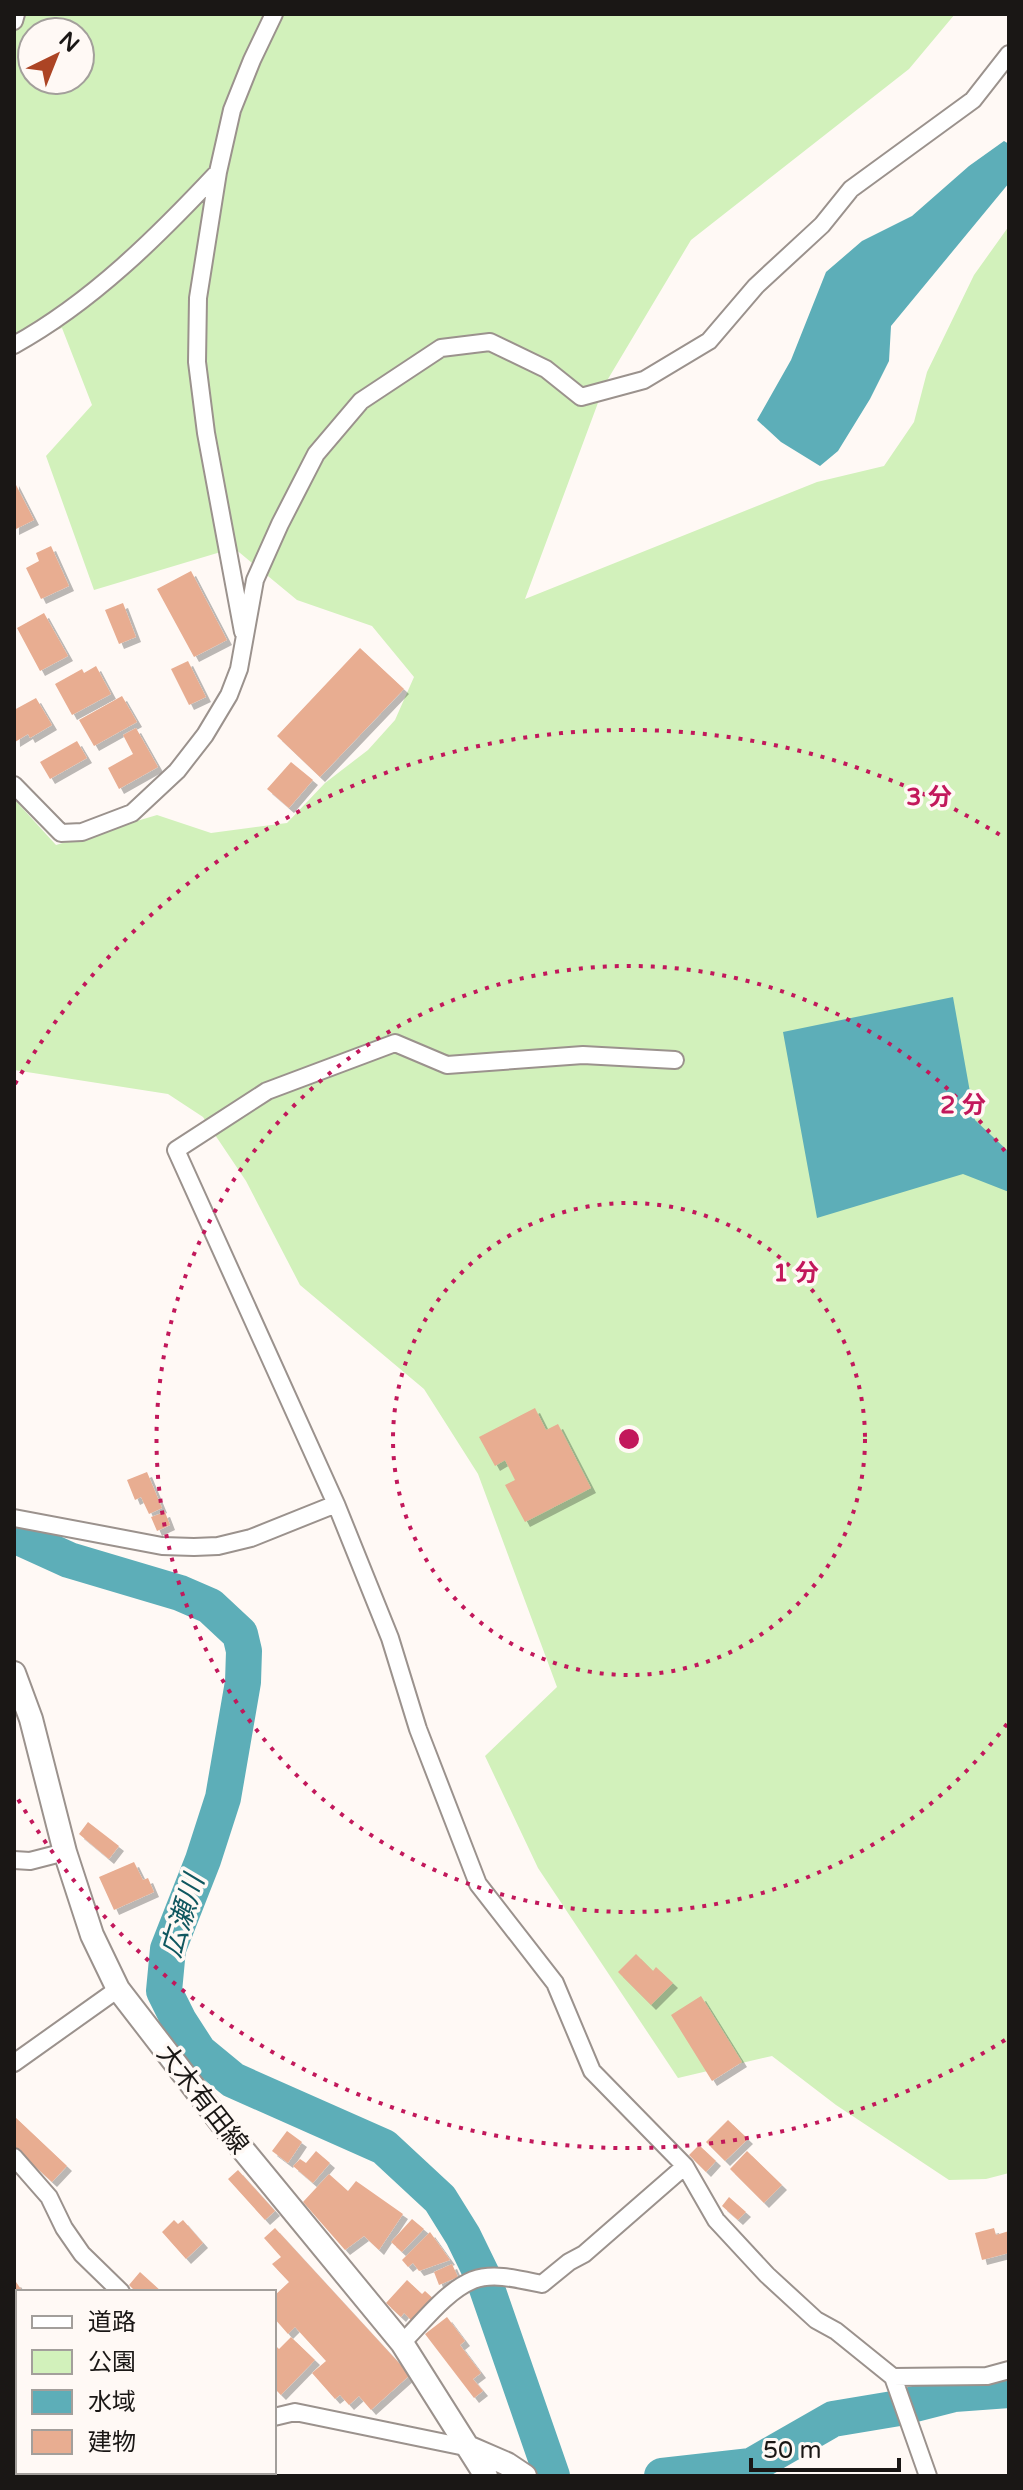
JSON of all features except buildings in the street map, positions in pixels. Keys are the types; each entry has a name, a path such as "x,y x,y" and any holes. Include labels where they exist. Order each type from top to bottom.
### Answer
{"main road":[{"name":"大木有田線","path":"14,1673 31,1719 65,1852 92,1935 118,1989 226,2129 402,2343 486,2476"},
{"path":"470,2448 507,2464 525,2476"}],"street":[{"path":"14,21 16,14"},
{"path":"245,645 206,433 197,362 198,298 218,172 232,110 274,14"},
{"path":"14,785 61,833 82,832 132,813 177,771 220,713 239,669 255,580 280,524 316,454 361,401 441,348 490,342 546,369 581,397 644,380 709,341 756,286 822,225 851,189 973,100 1009,54"},
{"path":"14,345 98,287 171,222 218,172"},
{"path":"675,1060 583,1055 447,1065 395,1043 267,1091 176,1150 336,1504 390,1638 418,1729 478,1884 555,1983 592,2071 685,2166 716,2220 767,2275 816,2320 836,2331 893,2377 928,2476"},
{"path":"14,1518 147,1543 218,1546 251,1538 336,1504"},
{"path":"14,1860 30,1861 65,1852"},
{"path":"14,2063 118,1989"},
{"path":"14,2157 49,2197 64,2228 82,2254 119,2290"},
{"path":"402,2343 450,2296 474,2279 506,2277 542,2284 584,2254 685,2166"},
{"path":"893,2377 987,2376 1009,2370"},
{"path":"276,2417 295,2412 470,2448"}],"green space":[{"path":"14,14 955,14 909,69 691,240 605,384 525,599 817,482 884,466 914,422 927,372 974,275 1009,226 1009,2173 986,2179 949,2180 836,2105 772,2056 678,2078 538,1868 485,1756 557,1687 478,1474 424,1389 300,1285 246,1181 203,1117 168,1094 14,1070 14,799 56,845 157,815 211,833 287,823 325,783 368,750 395,720 414,677 372,626 297,600 234,548 94,590 46,456 92,405 62,328 14,346"}],"water":[{"path":"1004,141 1009,144 1009,183 891,326 889,361 838,451 820,466 781,442 757,420 791,360 826,272 862,241 912,216 969,166"},
{"path":"953,997 975,1120 1009,1152 1009,1192 963,1174 817,1218 783,1032"}],"waterway":[{"name":"広瀬川","path":"14,1535 69,1560 180,1593 210,1606 240,1634 244,1651 243,1682 223,1798 203,1860 168,1949 164,1991 199,2052 233,2080 384,2147 440,2199 483,2277 552,2476"},
{"path":"662,2476 751,2466 833,2419 899,2408 954,2394 1009,2390"}]}
